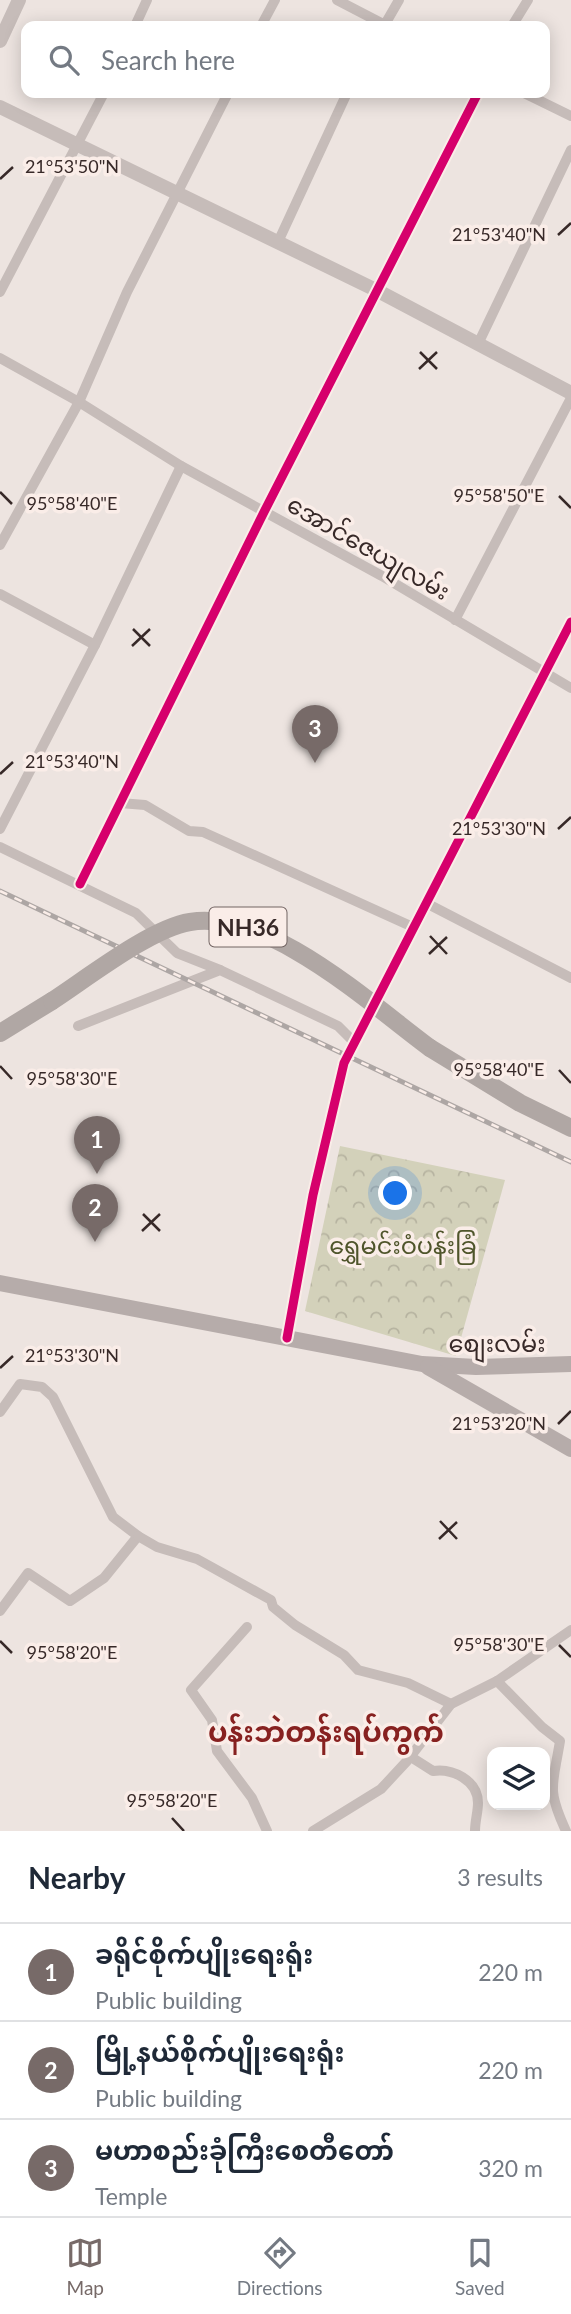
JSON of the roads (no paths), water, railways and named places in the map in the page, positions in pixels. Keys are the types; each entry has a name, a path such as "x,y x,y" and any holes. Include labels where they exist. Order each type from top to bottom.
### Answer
{"highway":[{"name":"NH36","path":"0,1033 159,934 188,922 224,920 256,930 293,948 430,1048 520,1103 571,1128"}],"main road":[{"path":"0,1283 422,1364 571,1449"},
{"name":"စျေးလမ်း","path":"422,1364 476,1367 571,1364"}],"street":[{"path":"0,41 19,0"},
{"path":"137,21 147,0"},
{"path":"264,21 275,0"},
{"path":"337,0 376,21"},
{"path":"388,21 400,0"},
{"path":"515,21 528,0"},
{"path":"0,292 39,213 80,144 102,98"},
{"path":"0,545 79,402 127,292 225,98"},
{"path":"278,242 345,98"},
{"path":"80,884 264,512 475,98"},
{"path":"534,98 571,116"},
{"path":"0,107 378,291 571,393"},
{"path":"478,344 571,150"},
{"name":"အောင်ဇေယျလမ်း","path":"0,358 79,402 181,466 571,688"},
{"path":"455,620 571,398"},
{"path":"0,829 95,645 181,466"},
{"path":"0,594 95,645"},
{"path":"288,1338 313,1195 344,1063 571,622"},
{"path":"120,803 145,804 189,831 203,832 415,929"},
{"path":"0,847 80,884 147,921 177,953 220,970 338,1026 353,1041"},
{"path":"428,904 571,978"},
{"path":"78,1026 220,970"},
{"path":"0,1412 20,1384 43,1387 53,1397 113,1517 157,1547 197,1559 271,1600 273,1606 295,1625 344,1655 358,1671 408,1683 451,1704"},
{"path":"0,1611 28,1573 70,1601 104,1578 138,1536"},
{"path":"247,1627 191,1690 212,1720 217,1751 252,1798 267,1831"},
{"path":"313,1831 381,1789 411,1756 451,1704 497,1681 571,1630"},
{"path":"497,1681 541,1727 561,1741 551,1781 552,1800 566,1831"},
{"path":"411,1756 433,1771 449,1769 463,1777 474,1789 479,1801 475,1831"}],"railway":[{"path":"0,891 571,1162"}],"place":[{"name":"မဟာစည်းခုံကြီးစေတီတော်","path":"315,763"},
{"name":"ခရိုင်စိုက်ပျိုးရေးရုံး","path":"97,1174"},
{"name":"မြို့နယ်စိုက်ပျိုးရေးရုံး","path":"95,1242"}],"district":[{"name":"ပန်းဘဲတန်းရပ်ကွက်","path":"326,1731"}],"park label":[{"name":"ရွှေမင်းဝံပန်းခြံ","path":"403,1244"}]}
